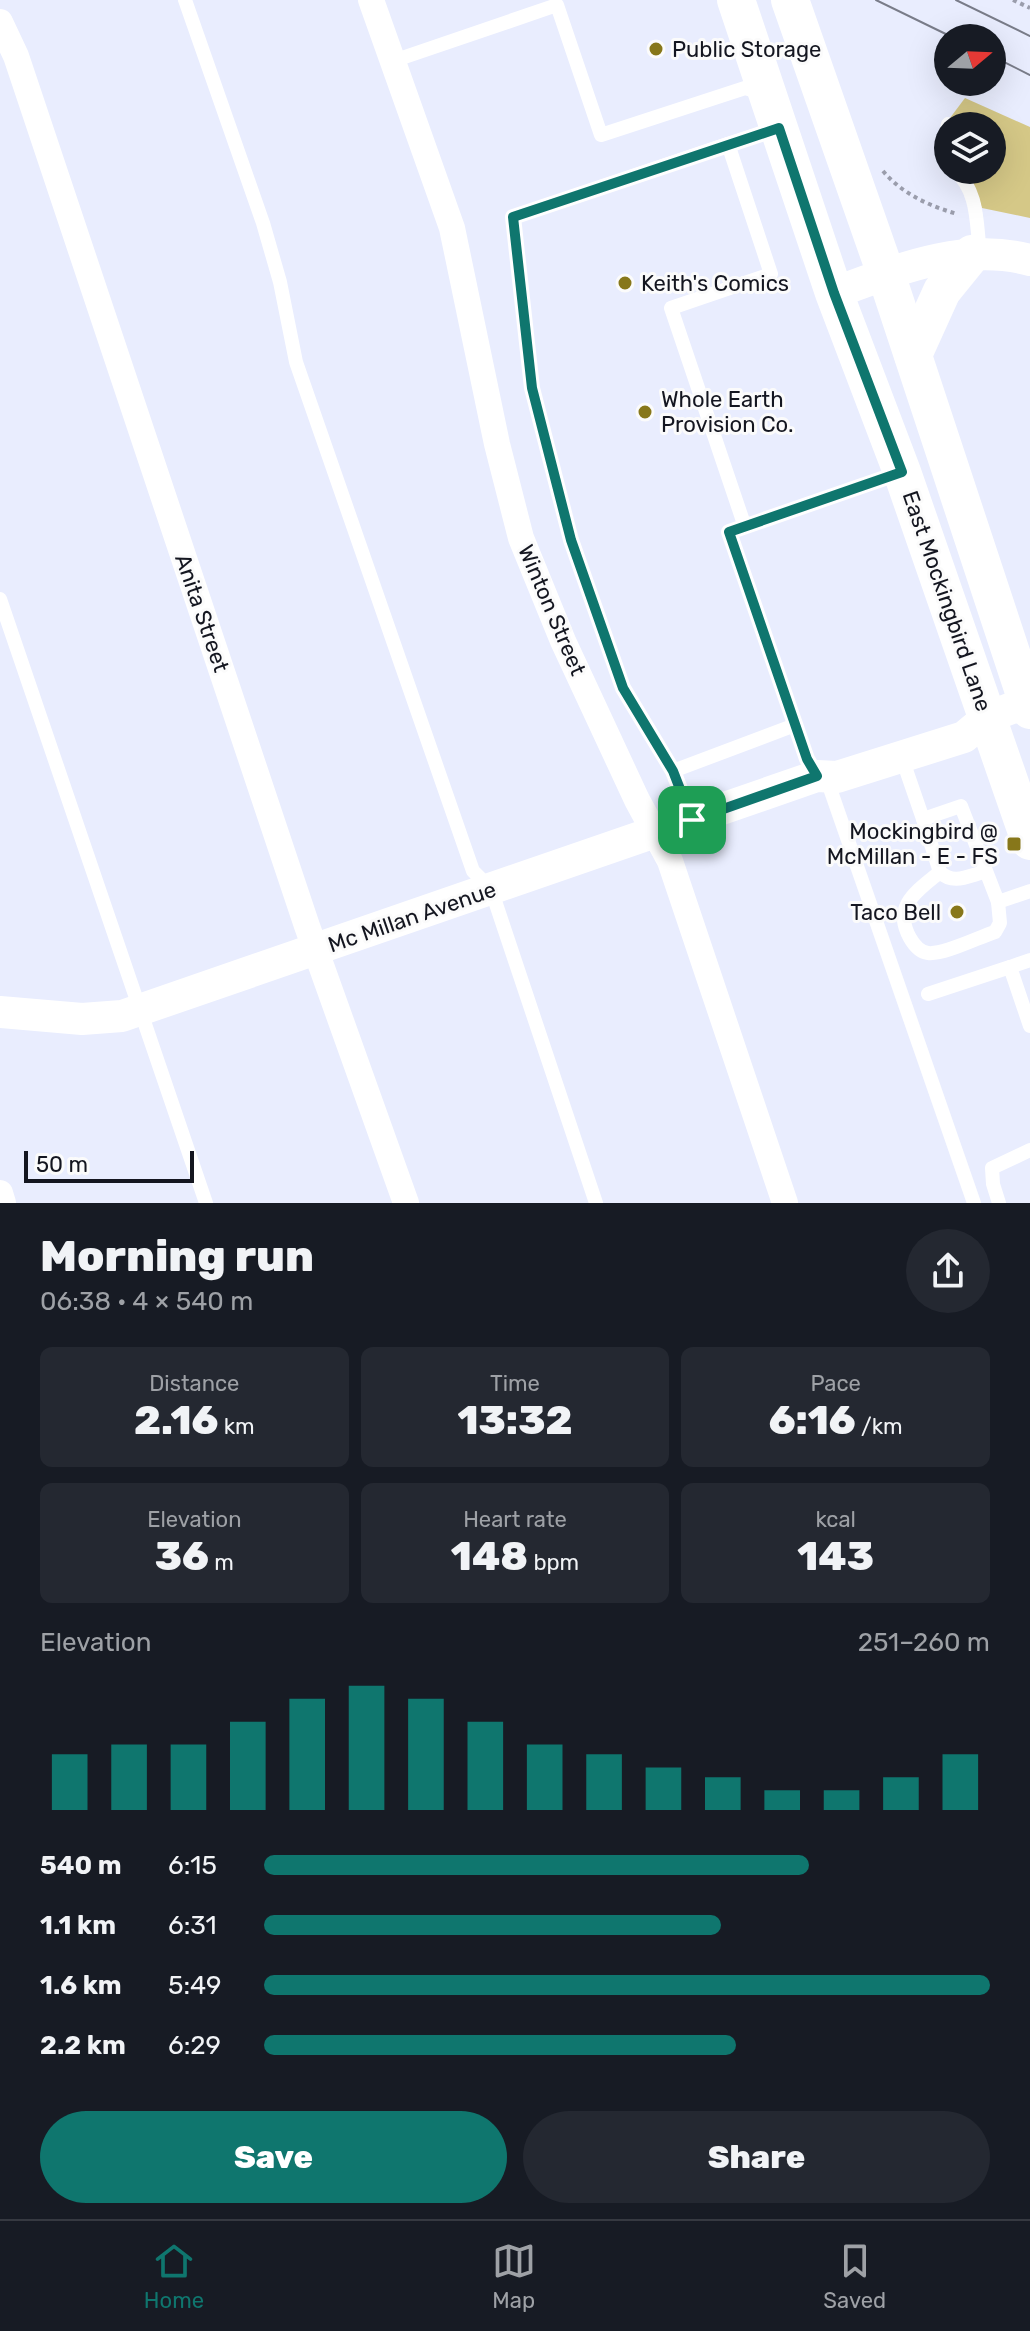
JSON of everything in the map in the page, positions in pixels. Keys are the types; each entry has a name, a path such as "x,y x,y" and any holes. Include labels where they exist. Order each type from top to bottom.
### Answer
{"main road":[{"name":"East Mockingbird Lane","path":"736,0 834,293 902,472 1030,841"},
{"name":"East Mockingbird Lane","path":"790,0 886,274 1029,706"},
{"path":"773,111 817,77"},
{"path":"913,355 926,320 973,242"},
{"path":"902,472 946,456"}],"street":[{"name":"Winton Street","path":"371,0 452,228 497,444 521,538 557,627 670,861 785,1203"},
{"name":"Anita Street","path":"0,22 16,56 316,950 406,1203"},
{"path":"834,293 938,260 973,242 1030,260"},
{"name":"Mc Millan Avenue","path":"822,774 833,760 954,718 988,717 1029,706"},
{"name":"Mc Millan Avenue","path":"0,1012 91,1019 122,1016 822,774 837,777 964,737 988,717"},
{"path":"0,1193 3,1203"}],"lane":[{"path":"185,0 263,223 280,282 296,362 473,871 491,889 596,1203"},
{"path":"393,61 557,5 601,135 745,88 773,111 728,144 513,217 532,388 571,540 623,688 673,771 692,820"},
{"path":"728,144 771,274 671,308 745,527"},
{"path":"967,184 973,197 973,242"},
{"path":"902,472 729,532 807,759 822,774 974,1203"},
{"path":"0,599 206,1203"},
{"path":"673,771 795,725"},
{"path":"902,758 940,872 953,880 984,872"},
{"path":"923,819 961,806 998,902 1000,923 995,932 936,953 925,953 914,945 905,930 902,915 910,897 940,872"},
{"path":"998,902 1030,891"},
{"path":"928,994 1030,960"},
{"path":"1010,967 1030,1026"},
{"path":"999,1203 992,1168 1030,1150"}],"path":[{"path":"1013,0 1030,8"},
{"path":"880,168 903,190 973,242"}],"shaded area":[{"path":"965,98 996,112 954,112"},
{"path":"1006,116 1030,127 1030,218 982,208 974,184 1006,184"}],"tram line":[{"path":"876,0 934,28"},
{"path":"956,0 1030,36"},
{"path":"1006,63 1030,75"}],"place":[{"name":"Public Storage","path":"656,49"},
{"name":"Keith's Comics","path":"625,283"},
{"name":"Whole Earth Provision Co.","path":"645,412"},
{"name":"Mockingbird @ McMillan - E - FS","path":"1014,844"},
{"name":"Taco Bell","path":"957,912"}],"route":[{"path":"779,128 834,293 902,472 729,532 807,759 817,776 692,820 673,771 623,688 571,540 532,388 513,217 779,128"}]}
